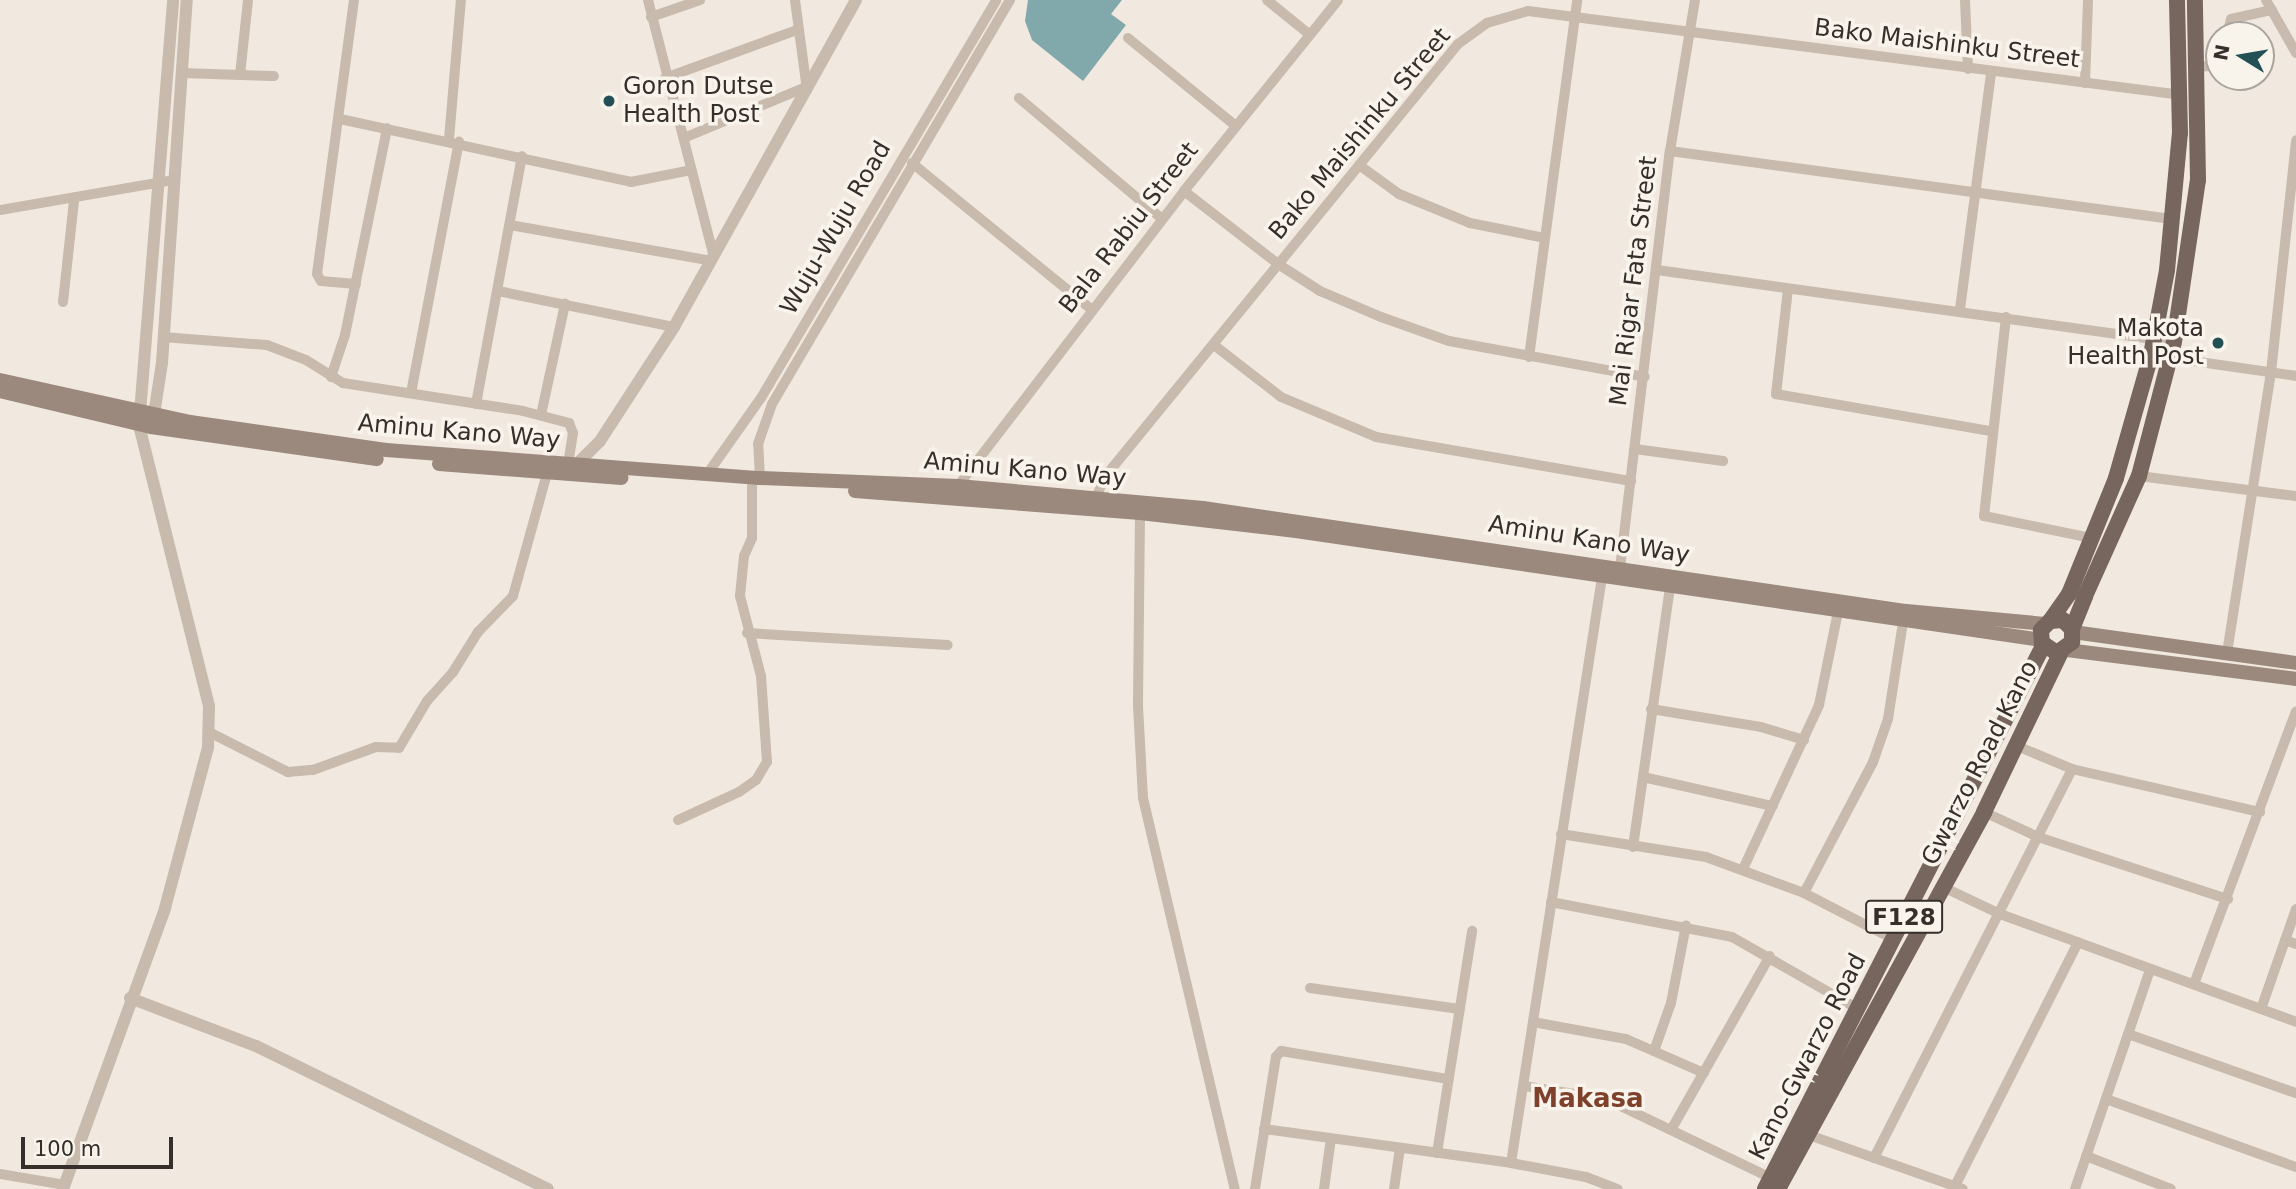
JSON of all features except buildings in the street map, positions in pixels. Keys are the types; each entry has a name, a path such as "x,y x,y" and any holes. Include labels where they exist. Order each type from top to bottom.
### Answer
{"main road":[{"name":"Kano-Gwarzo Road","path":"1772,1185 2045,633 2069,594 2136,420 2154,338 2171,219 2182,95 2176,0"},
{"name":"F128","path":"2064,651 2139,476 2172,350 2198,180 2199,67 2195,0"},
{"name":"Aminu Kano Way","path":"0,380 146,423 386,450 708,473 756,482 1140,513 1169,511"},
{"name":"Aminu Kano Way","path":"0,391 146,423 302,451 547,473 756,482 958,486 1096,498 1169,511 1574,567 1620,568 1838,612 1903,622 2045,633"},
{"name":"Aminu Kano Way","path":"1574,567 1602,577 1670,588 1759,594 1906,611 2045,633"},
{"path":"2296,663 2073,631 2063,620 2045,633 2064,651 2296,679"},
{"name":"Gwarzo Road Kano","path":"1772,1185 1806,1134 1943,887 1984,812 2064,651"}],"street":[{"path":"146,423 163,337 173,0"},
{"path":"0,1174 64,1187 182,854 201,785 209,732 209,706 157,510 146,423 187,0"},
{"path":"240,75 248,0"},
{"path":"354,0 317,274 321,281 356,284"},
{"path":"411,393 454,141 461,0"},
{"path":"648,0 664,78 684,138 713,259"},
{"path":"651,17 700,0"},
{"path":"795,0 806,89"},
{"path":"572,465 600,441 674,327 856,0"},
{"name":"Wuju-Wuju Road","path":"708,473 761,398 996,0"},
{"name":"Wuju-Wuju Road","path":"678,820 739,792 757,780 766,762 767,714 740,596 744,556 752,538 758,444 763,422 912,163 1010,0"},
{"path":"1268,0 1310,35"},
{"name":"Bala Rabiu Street","path":"958,486 1162,219 1338,0"},
{"path":"1530,357 1577,0"},
{"name":"Mai Rigar Fata Street","path":"1620,568 1671,150 1695,0"},
{"path":"1965,0 1968,69"},
{"path":"2085,83 2088,0"},
{"path":"2266,0 2296,54"},
{"path":"2230,21 2272,10"},
{"name":"Bako Maishinku Street","path":"1096,498 1104,478 1458,44 1487,23 1528,11 2182,95"},
{"path":"664,78 797,30"},
{"path":"1128,38 1236,126"},
{"path":"2199,67 2205,66"},
{"path":"1960,309 1991,72"},
{"path":"182,73 274,76"},
{"path":"684,138 806,89"},
{"path":"1019,98 1162,219"},
{"path":"340,119 454,141 522,156 557,168 631,182 691,170"},
{"path":"331,377 356,284 387,128"},
{"path":"2227,653 2271,372 2296,140"},
{"path":"1671,150 2171,219"},
{"path":"476,404 522,156"},
{"path":"912,163 1092,310"},
{"path":"1359,165 1399,194 1470,223 1545,238"},
{"path":"0,210 74,201 168,181"},
{"path":"1184,191 1278,264 1320,291 1381,317 1449,341 1645,377"},
{"path":"63,302 74,201"},
{"path":"510,225 713,259"},
{"path":"1657,270 1788,289 1960,309 2154,338 2172,350 2296,376"},
{"path":"1788,289 1776,394 1992,431"},
{"path":"498,291 674,327"},
{"path":"541,415 565,304"},
{"path":"2006,317 1984,516 2091,538"},
{"path":"163,337 267,345 306,360 331,377 541,415 569,423 573,433 572,465"},
{"path":"1214,345 1281,397 1376,437 1631,481"},
{"path":"2151,355 2172,350"},
{"path":"1635,449 1723,461"},
{"path":"209,732 288,772 313,770 376,747 399,748 427,701 453,672 478,632 510,602 547,473"},
{"path":"2139,476 2296,496"},
{"path":"1140,513 1138,706 1143,798 1235,1189"},
{"path":"1511,1163 1602,577"},
{"path":"1633,847 1670,588"},
{"path":"1743,869 1819,705 1838,612"},
{"path":"1804,893 1873,762 1888,719 1903,622"},
{"path":"747,634 948,645"},
{"path":"1651,709 1761,727 1804,740"},
{"path":"2193,984 2228,899 2296,712"},
{"path":"2017,746 2072,769 2260,812"},
{"path":"1874,1158 2072,769"},
{"path":"1643,776 1773,806"},
{"path":"1984,812 2038,837 2228,899"},
{"path":"1561,834 1706,857 1804,893 1893,939"},
{"path":"1943,887 2000,914 2296,1022"},
{"path":"1551,902 1686,925 1732,937 1770,956 1858,1009"},
{"path":"2261,1009 2296,909"},
{"path":"1654,1051 1671,1003 1686,925"},
{"path":"1437,1153 1472,931"},
{"path":"2285,940 2296,944"},
{"path":"1806,1134 1959,1187 2078,942"},
{"path":"1671,1130 1770,956"},
{"path":"2075,1189 2150,970"},
{"path":"1310,988 1460,1009"},
{"path":"130,998 256,1046 548,1189"},
{"path":"1533,1022 1626,1039 1704,1073"},
{"path":"2128,1034 2296,1093"},
{"path":"1255,1189 1276,1057 1285,1050 1449,1079"},
{"path":"1524,1086 1606,1099 1671,1130 1772,1185"},
{"path":"2106,1099 2296,1167"},
{"path":"1264,1129 1511,1163 1586,1177 1618,1189"},
{"path":"1324,1189 1331,1138"},
{"path":"1394,1189 1400,1148"},
{"path":"2086,1156 2171,1189"}],"water":[{"path":"1028,0 1122,0 1111,14 1126,25 1083,81 1032,40 1025,21"}],"place":[{"name":"Goron Dutse Health Post","path":"609,101"},
{"name":"Makota Health Post","path":"2218,343"}],"district":[{"name":"Makasa","path":"1588,1099"}]}
